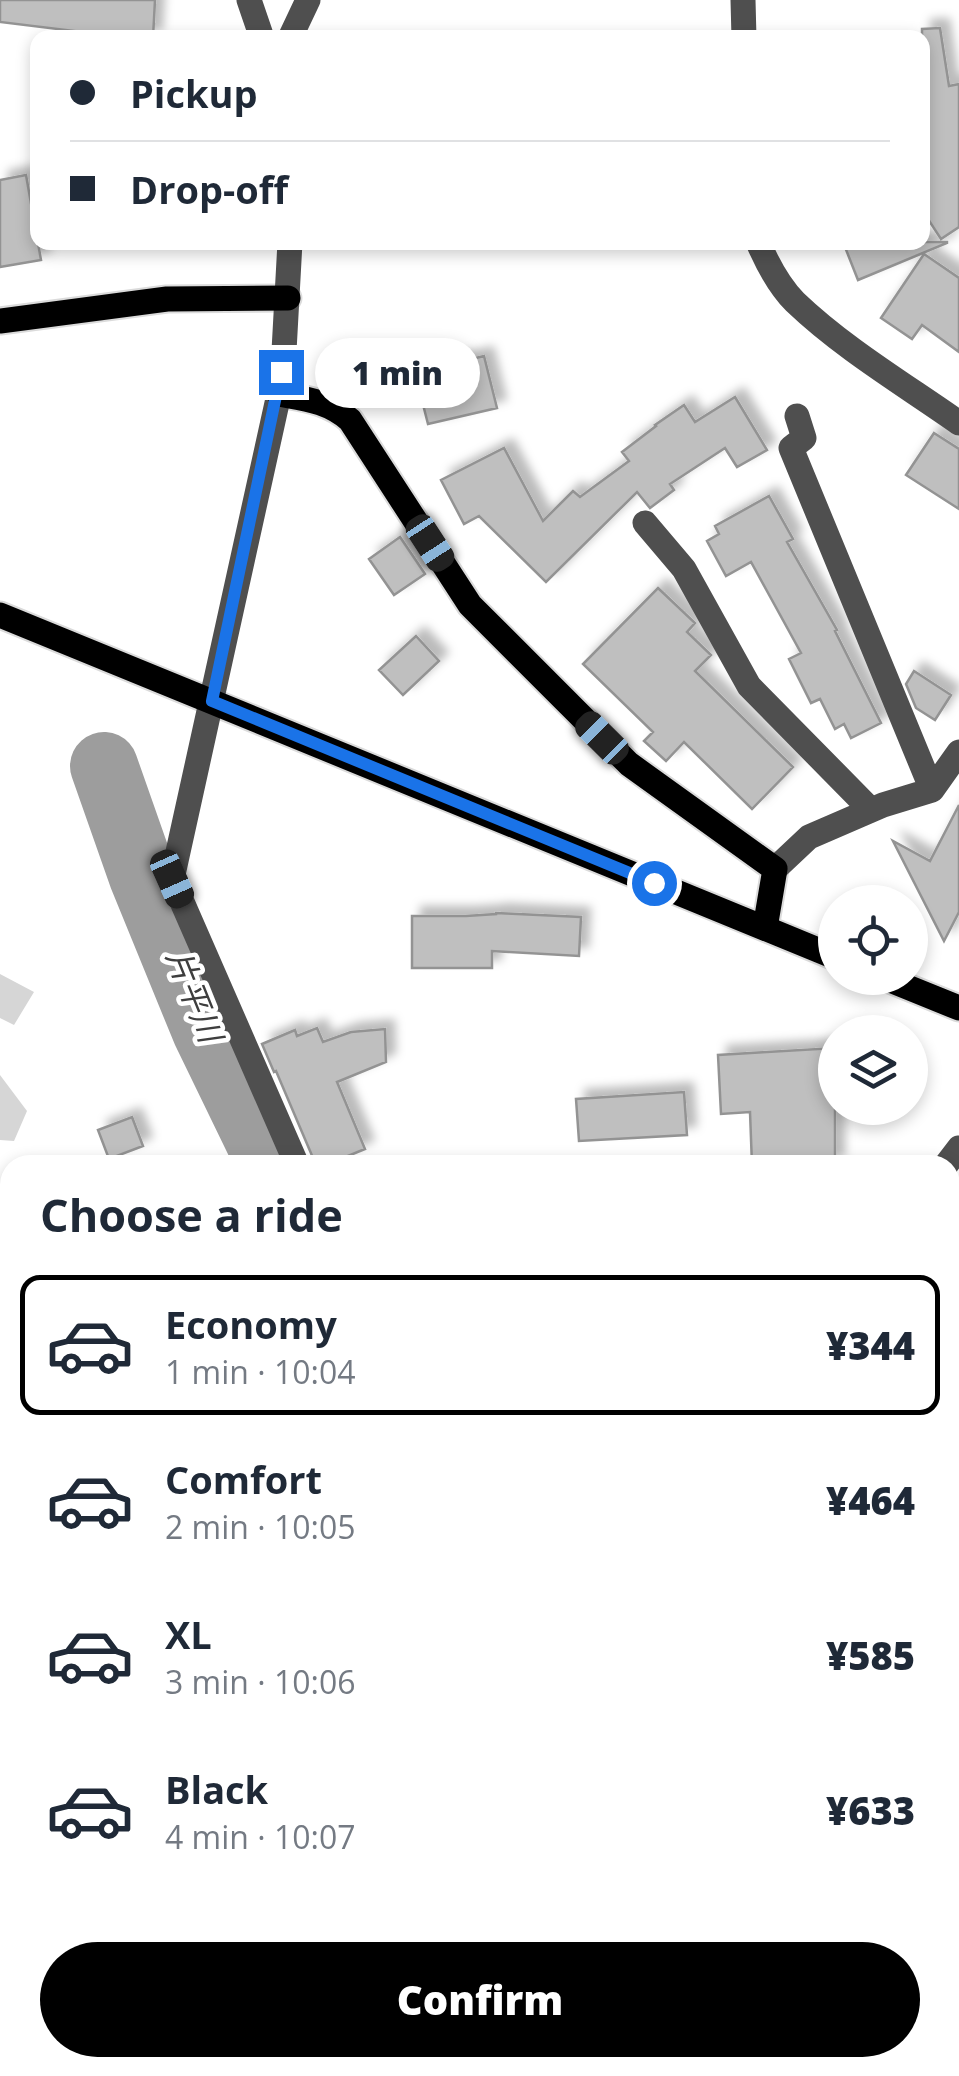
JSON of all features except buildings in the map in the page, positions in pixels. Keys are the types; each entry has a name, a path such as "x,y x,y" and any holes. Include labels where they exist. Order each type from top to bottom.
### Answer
{"main road":[{"path":"0,320 166,299 288,298"},
{"path":"278,394 317,401 336,408 350,420 470,605 629,764 775,869 764,928"},
{"path":"0,615 818,950"},
{"path":"927,995 959,1008"}],"street":[{"path":"249,0 259,30"},
{"path":"294,30 308,0"},
{"path":"743,0 744,30"},
{"path":"290,250 278,394 172,879 293,1155"},
{"path":"762,250 793,300 837,337 959,423"},
{"path":"797,416 804,438 791,448 932,790"},
{"path":"645,522 684,569 749,686 872,810"},
{"path":"775,869 809,836 932,790 959,752"}],"shaded area":[{"path":"0,974 34,992 14,1025 0,1018"},
{"path":"0,1075 27,1111 14,1141 0,1140"}],"waterway":[{"name":"片平川","path":"104,766 143,877 206,1031 266,1155"}],"route":[{"path":"281,372 212,701 654,883"}]}
